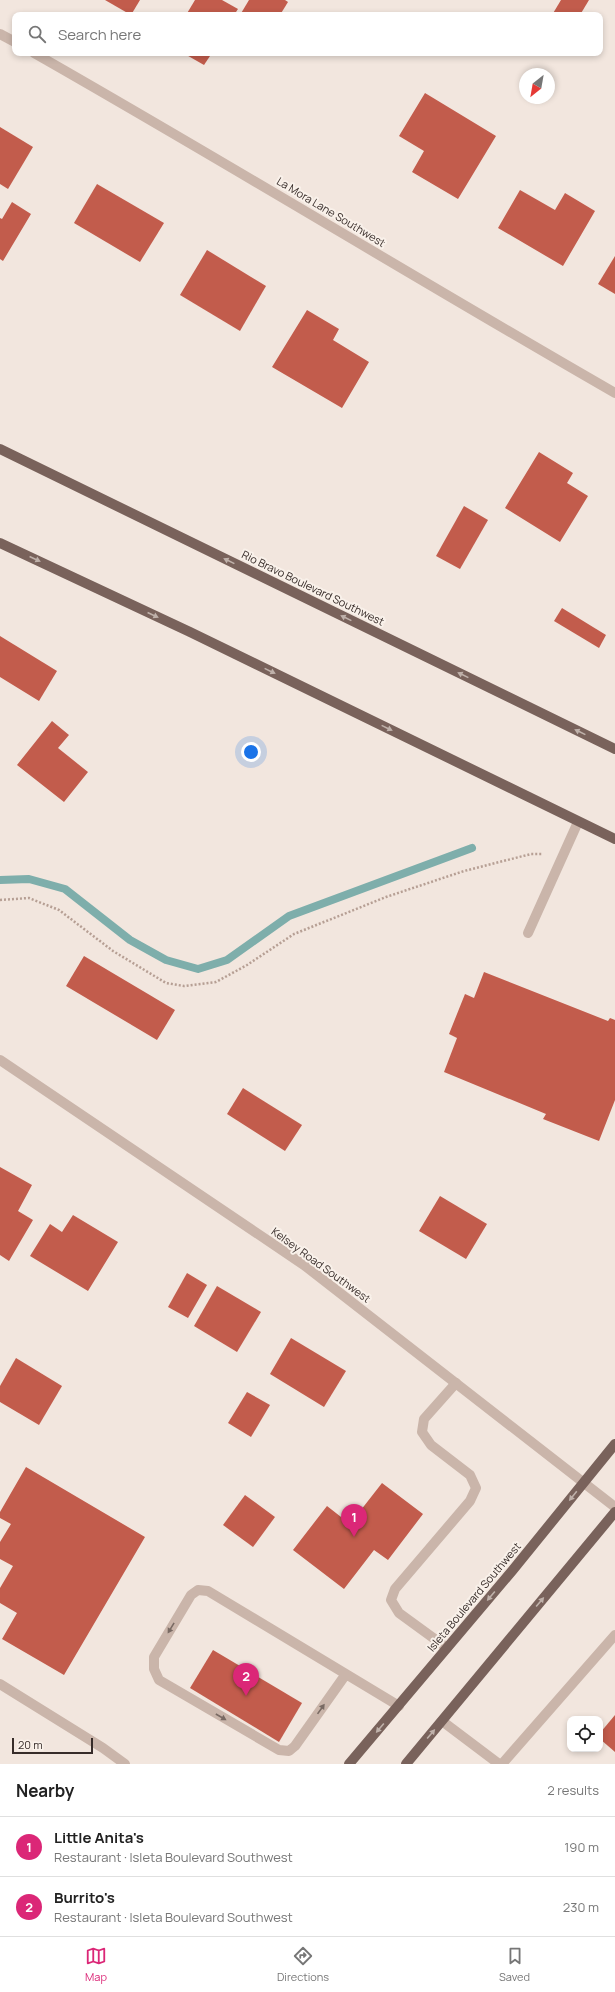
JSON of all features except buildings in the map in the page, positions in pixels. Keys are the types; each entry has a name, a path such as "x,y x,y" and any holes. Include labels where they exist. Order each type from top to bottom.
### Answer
{"main road":[{"name":"Rio Bravo Boulevard Southwest","path":"0,449 615,749"},
{"path":"0,543 190,632 615,839"},
{"name":"Isleta Boulevard Southwest","path":"349,1764 399,1706 615,1444"},
{"path":"406,1764 615,1512"}],"street":[{"path":"0,34 12,40"},
{"name":"La Mora Lane Southwest","path":"39,56 170,130 490,321 615,393"},
{"path":"528,933 578,822"},
{"name":"Kelsey Road Southwest","path":"0,1060 304,1265 615,1507"},
{"path":"447,1648 399,1613 391,1600 395,1589 470,1501 476,1488 470,1475 431,1445 422,1432 424,1419 456,1383"},
{"path":"346,1674 295,1746 289,1751 279,1750 159,1680 154,1669 154,1657 191,1595 198,1590 208,1591 346,1674 399,1706"},
{"path":"502,1764 615,1635"},
{"path":"0,1684 126,1764"},
{"path":"442,1721 499,1764"}],"path":[{"path":"0,900 28,898 59,910 113,951 152,975 166,983 184,986 216,982 247,965 294,934 386,898 464,871 502,861 531,854 563,854"}],"waterway":[{"path":"0,880 29,879 65,889 130,940 166,960 198,969 227,960 289,916 472,848"}],"place":[{"name":"Little Anita's","path":"354,1537"},
{"name":"Burrito's","path":"246,1696"}]}
